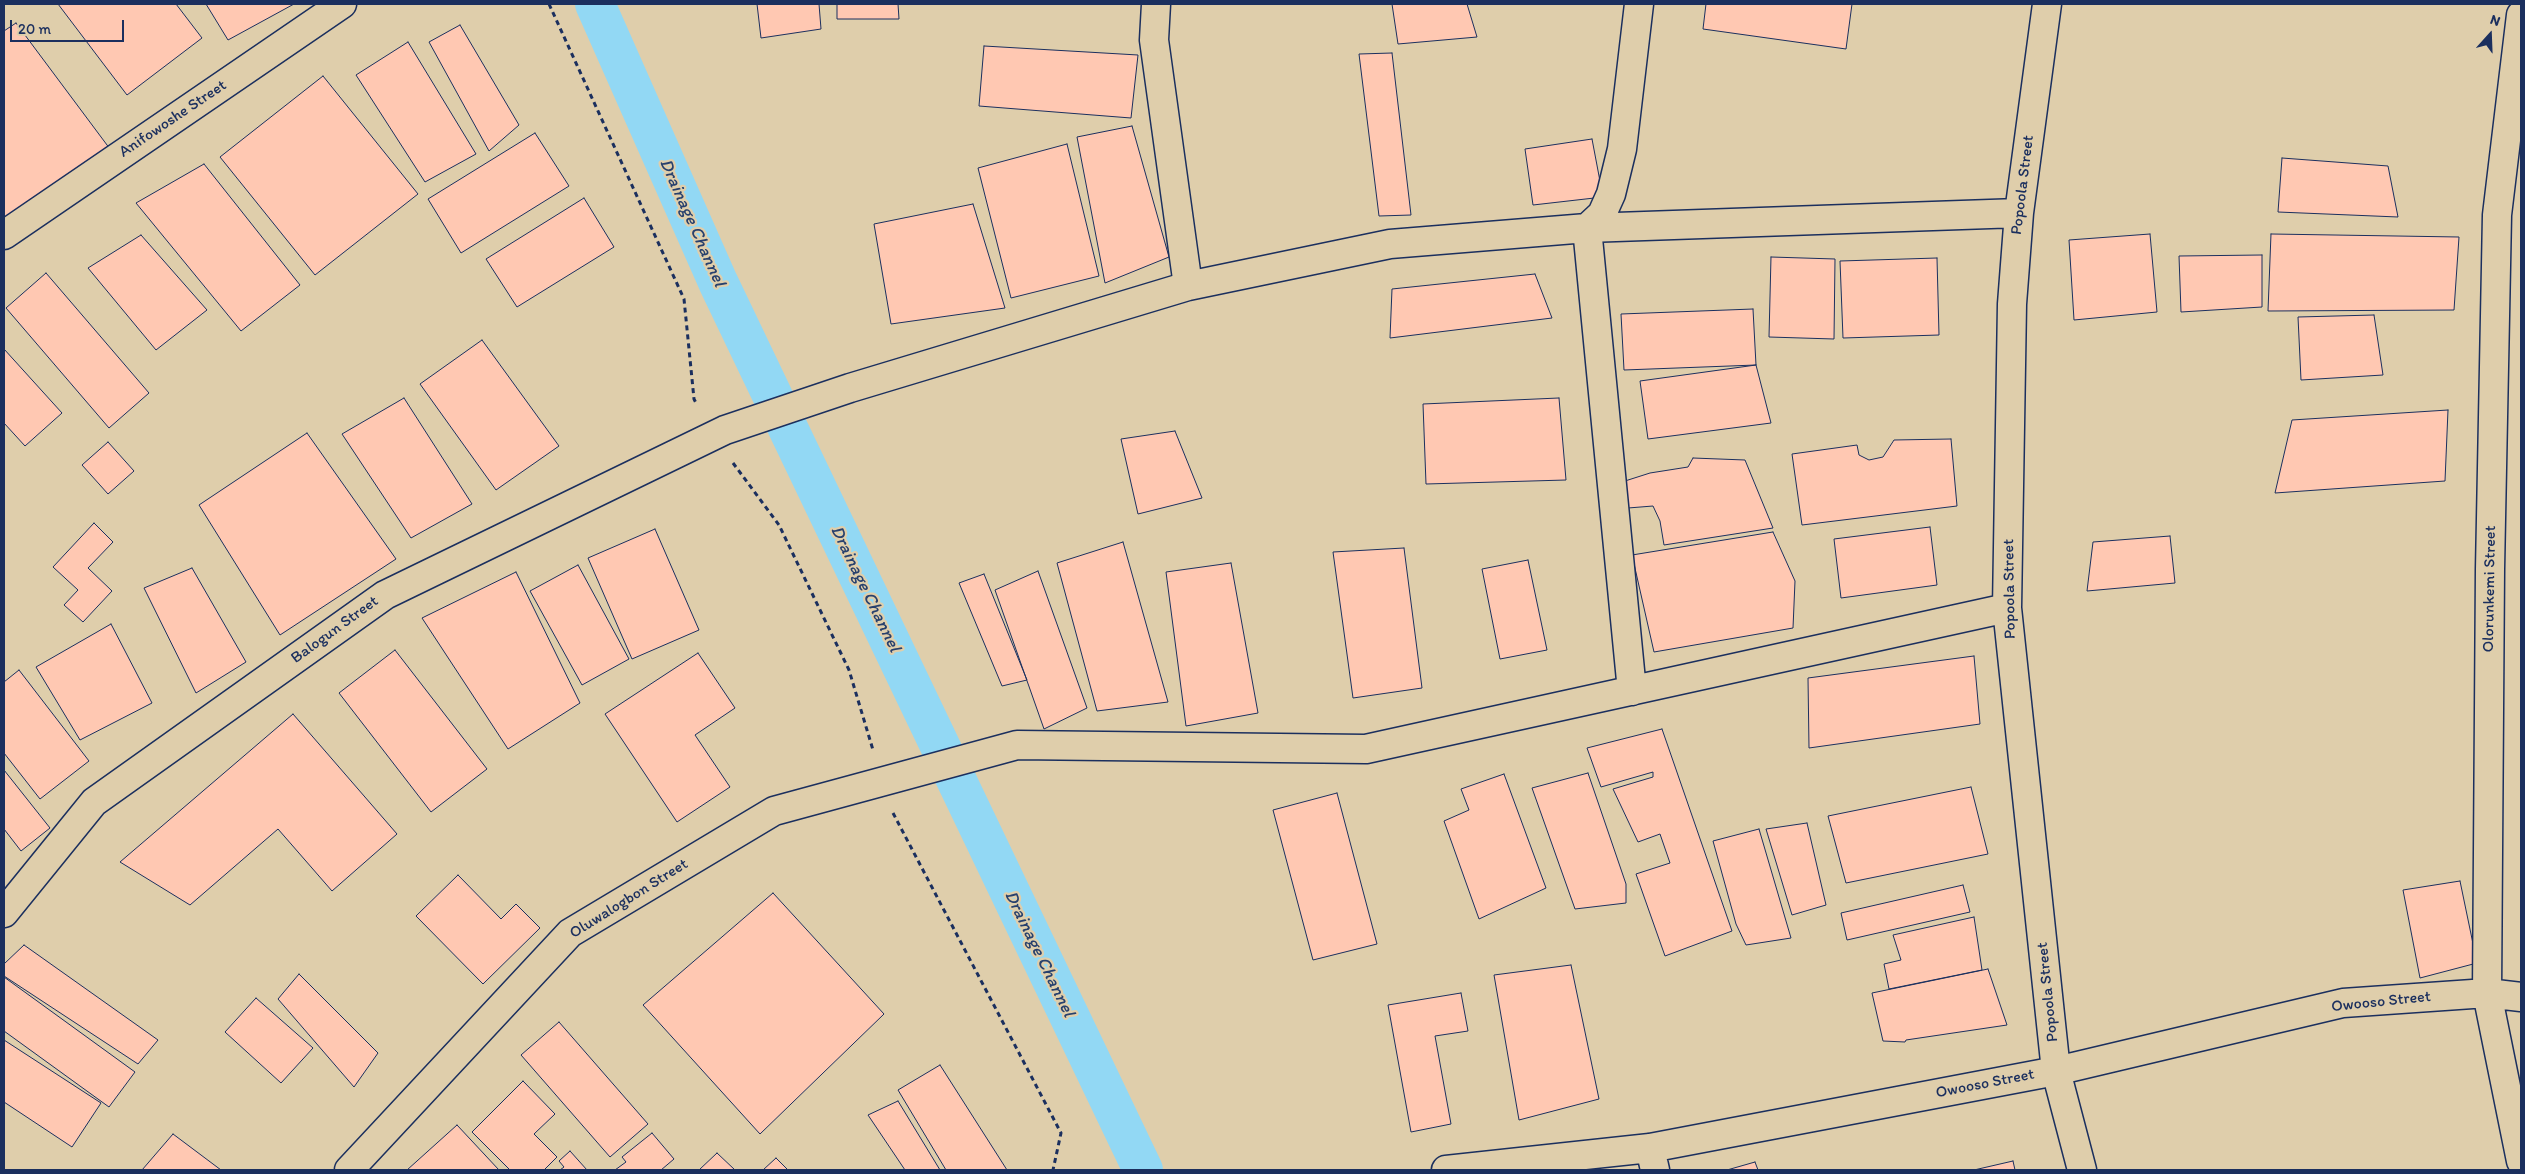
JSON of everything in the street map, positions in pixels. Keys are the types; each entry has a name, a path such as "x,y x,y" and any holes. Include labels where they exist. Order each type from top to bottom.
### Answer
{"street":[{"name":"Anifowoshe Street","path":"4,235 342,4"},
{"path":"1156,4 1154,40 1188,286"},
{"path":"1632,691 1587,228 1602,214 1611,194 1622,149 1639,4"},
{"name":"Popoola Street","path":"2047,4 2019,213 2012,304 2007,608 2056,1071 2082,1170"},
{"name":"Olorunkemi Street","path":"2521,15 2497,215 2490,559 2487,993 2521,1161"},
{"name":"Balogun Street","path":"4,913 94,802 386,594 719,433 850,388 1188,286 1390,244 1587,228 2019,213"},
{"name":"Oluwalogbon Street","path":"349,1170 570,933 774,811 1017,745 1366,749 2007,608"},
{"name":"Owooso Street","path":"1446,1170 1652,1159 2056,1071 2343,1003 2487,993 2521,997"}],"path":[{"path":"549,4 684,299 694,399 719,433 784,533 849,670 871,742 891,779 898,826 1061,1133 1053,1170"}],"building":[{"path":"58,4 176,4 202,38 127,95"},
{"path":"206,4 294,4 228,40"},
{"path":"757,4 819,4 821,29 761,38"},
{"path":"837,4 898,4 899,19 837,19"},
{"path":"1392,4 1467,4 1477,37 1398,44"},
{"path":"1706,4 1852,4 1846,49 1703,29"},
{"path":"16,23 110,149 4,227 4,31"},
{"path":"460,25 519,125 489,151 429,42"},
{"path":"408,42 476,154 425,182 356,75"},
{"path":"984,46 1138,55 1131,118 979,106"},
{"path":"1392,53 1411,215 1379,216 1359,54"},
{"path":"323,76 418,194 315,275 220,157"},
{"path":"1132,126 1169,257 1105,283 1077,137"},
{"path":"535,133 569,186 461,253 428,199"},
{"path":"1592,139 1603,197 1533,205 1525,149"},
{"path":"1067,144 1099,276 1011,298 978,168"},
{"path":"2282,158 2388,166 2398,217 2278,212"},
{"path":"204,164 300,285 241,331 136,203"},
{"path":"584,198 614,247 517,307 486,259"},
{"path":"973,204 1005,308 891,324 874,224"},
{"path":"2150,234 2157,312 2074,320 2069,240"},
{"path":"2271,234 2459,237 2454,310 2268,311"},
{"path":"141,235 207,310 156,350 88,268"},
{"path":"2262,255 2262,307 2181,312 2179,256"},
{"path":"1771,257 1835,259 1834,339 1769,337"},
{"path":"1937,258 1939,335 1843,338 1840,261"},
{"path":"46,273 149,393 109,428 6,308"},
{"path":"1535,274 1552,318 1390,338 1392,289"},
{"path":"1753,309 1756,365 1624,370 1621,314"},
{"path":"2374,315 2383,375 2301,380 2298,317"},
{"path":"482,340 559,446 496,490 420,384"},
{"path":"4,349 62,413 25,446 4,423"},
{"path":"1756,365 1771,423 1648,439 1640,381"},
{"path":"404,398 472,504 411,538 342,434"},
{"path":"1559,398 1566,480 1426,484 1423,404"},
{"path":"2448,410 2445,481 2275,493 2292,420"},
{"path":"1175,431 1202,498 1138,514 1121,439"},
{"path":"307,433 396,559 280,635 199,505"},
{"path":"1951,439 1957,506 1802,525 1792,454 1857,445 1859,455 1869,460 1883,457 1894,440"},
{"path":"108,442 134,471 108,494 82,465"},
{"path":"1693,458 1745,460 1773,528 1664,545 1660,521 1653,506 1628,508 1625,481 1650,473 1688,467"},
{"path":"94,523 113,542 88,568 112,591 83,622 64,605 78,590 53,567"},
{"path":"1930,527 1937,585 1841,598 1834,539"},
{"path":"655,529 699,630 632,659 588,558"},
{"path":"1773,532 1795,581 1793,628 1654,652 1632,555"},
{"path":"2170,536 2175,583 2087,591 2093,542"},
{"path":"1123,542 1168,702 1097,711 1057,563"},
{"path":"1404,548 1422,688 1353,698 1333,552"},
{"path":"1528,560 1547,650 1500,659 1482,569"},
{"path":"1231,563 1258,713 1186,726 1166,572"},
{"path":"578,565 629,659 582,685 530,591"},
{"path":"192,568 246,662 196,693 144,588"},
{"path":"1038,571 1087,708 1044,729 995,590"},
{"path":"516,572 580,703 508,749 422,618"},
{"path":"984,574 1027,680 1002,686 959,583"},
{"path":"111,624 152,703 80,740 36,667"},
{"path":"395,650 487,769 431,812 339,693"},
{"path":"698,653 735,708 695,735 730,787 677,822 605,714"},
{"path":"1974,656 1980,724 1809,748 1808,678"},
{"path":"19,670 89,761 40,799 4,753 4,682"},
{"path":"293,714 397,834 332,891 278,829 190,905 120,862"},
{"path":"1662,729 1732,931 1665,956 1636,874 1670,863 1660,834 1638,842 1613,789 1653,777 1653,772 1601,787 1587,748"},
{"path":"4,770 50,828 21,851 4,829"},
{"path":"1588,773 1626,884 1626,903 1575,909 1532,788"},
{"path":"1504,774 1546,888 1479,919 1444,821 1469,810 1461,789"},
{"path":"1971,787 1988,854 1846,883 1828,816"},
{"path":"1337,793 1377,944 1313,960 1273,810"},
{"path":"1807,823 1826,905 1792,915 1766,829"},
{"path":"1759,829 1791,938 1746,945 1736,924 1713,841"},
{"path":"458,875 501,919 516,904 540,928 483,984 416,916"},
{"path":"2460,881 2477,963 2420,978 2403,890"},
{"path":"1963,885 1970,912 1847,940 1841,913"},
{"path":"773,893 884,1014 760,1134 643,1005"},
{"path":"1974,917 1982,970 1889,989 1884,964 1901,960 1893,935"},
{"path":"24,945 158,1040 138,1064 4,976 4,964"},
{"path":"1571,965 1599,1099 1519,1120 1494,975"},
{"path":"1988,969 2007,1025 1906,1040 1905,1042 1883,1041 1872,993"},
{"path":"299,974 378,1053 354,1087 278,999"},
{"path":"4,977 135,1072 109,1107 4,1031"},
{"path":"1461,993 1468,1031 1435,1036 1451,1124 1411,1132 1388,1005"},
{"path":"256,998 313,1048 281,1083 225,1032"},
{"path":"559,1022 648,1124 610,1157 521,1055"},
{"path":"4,1040 101,1103 72,1147 4,1102"},
{"path":"940,1065 1007,1170 946,1170 898,1090"},
{"path":"523,1081 555,1114 534,1134 557,1157 544,1170 510,1170 472,1132"},
{"path":"898,1101 940,1170 905,1170 868,1115"},
{"path":"457,1125 499,1170 407,1170"},
{"path":"652,1133 674,1159 661,1170 615,1170 626,1162 622,1157"},
{"path":"173,1134 221,1170 142,1170"},
{"path":"570,1151 587,1170 560,1170 564,1167 559,1161"},
{"path":"717,1153 735,1170 699,1170"},
{"path":"776,1158 788,1170 763,1170"},
{"path":"2013,1161 2015,1170 1974,1170"},
{"path":"1755,1162 1758,1170 1727,1170"}],"waterway":[{"name":"Drainage Channel","path":"595,4 718,282 1143,1170"}]}
